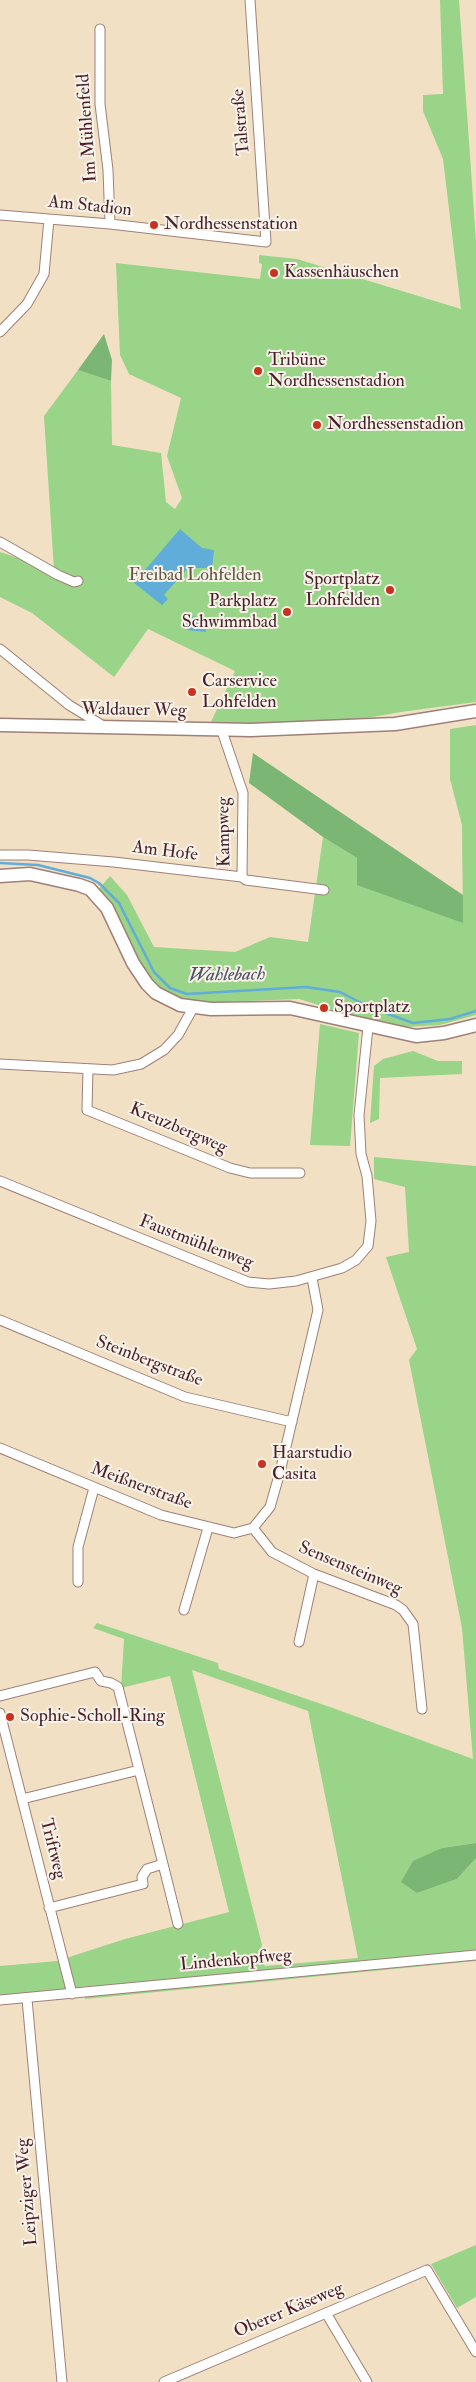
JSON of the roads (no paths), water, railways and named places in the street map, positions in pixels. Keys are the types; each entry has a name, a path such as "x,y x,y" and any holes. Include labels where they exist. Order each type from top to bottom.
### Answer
{"main road":[{"name":"Waldauer Weg","path":"0,725 222,731 395,724 476,711"},
{"path":"0,876 30,874 79,885 90,890 107,908 133,963 147,984 168,1001 193,1008 290,1008 368,1027 416,1036 444,1033 476,1025"}],"street":[{"name":"Talstraße","path":"250,0 266,242"},
{"name":"Im Mühlenfeld","path":"100,29 100,104 108,170 110,224"},
{"name":"Am Stadion","path":"0,215 110,224 266,242"},
{"path":"0,332 27,304 44,274 49,219"},
{"path":"0,542 58,575 74,582 78,581"},
{"path":"0,649 69,705 101,722 107,728"},
{"name":"Kampweg","path":"222,731 243,793 242,877"},
{"name":"Am Hofe","path":"0,855 28,854 104,861 242,877 246,880 324,890"},
{"path":"0,1064 113,1070 141,1064 164,1050 178,1035 193,1008"},
{"name":"Faustmühlenweg","path":"0,1181 232,1278 248,1282 269,1284 312,1278 356,1260 368,1246 371,1221 370,1191 361,1154 359,1115 368,1027"},
{"name":"Kreuzbergweg","path":"88,1068 88,1110 230,1168 250,1173 300,1173"},
{"path":"253,1528 270,1508 292,1422 318,1310 312,1278"},
{"name":"Steinbergstraße","path":"0,1320 185,1397 292,1422"},
{"name":"Meißnerstraße","path":"0,1448 161,1515 234,1533 253,1528"},
{"path":"78,1582 78,1547 94,1488"},
{"path":"184,1610 208,1528"},
{"name":"Sensensteinweg","path":"253,1528 272,1552 314,1574 396,1605 403,1610 413,1624 422,1709"},
{"path":"299,1642 314,1574"},
{"path":"0,1696 95,1672 101,1681 118,1687 178,1924"},
{"name":"Triftweg","path":"0,1712 72,1994"},
{"path":"22,1799 139,1770"},
{"path":"49,1908 143,1884 145,1871 163,1864"},
{"name":"Lindenkopfweg","path":"0,2000 27,1999 476,1955"},
{"name":"Leipziger Weg","path":"27,1999 62,2382"},
{"name":"Oberer Käseweg","path":"164,2382 427,2270 476,2352"},
{"path":"326,2313 367,2382"}],"water":[{"path":"180,529 202,548 214,550 212,568 188,568 164,595 168,599 162,605 134,583"},
{"path":"195,616 195,619 207,624 206,632 187,630 185,620"}],"waterway":[{"name":"Wahlebach","path":"0,863 38,865 90,878 99,883 119,903 154,972 170,988 187,994 306,987 340,992 369,1007 413,1023 450,1019 476,1011"}],"place":[{"name":"Nordhessenstation","path":"154,225"},
{"name":"Kassenhäuschen","path":"274,273"},
{"name":"Tribüne Nordhessenstadion","path":"258,371"},
{"name":"Nordhessenstadion","path":"317,425"},
{"name":"Sportplatz Lohfelden","path":"390,590"},
{"name":"Parkplatz Schwimmbad","path":"287,612"},
{"name":"Carservice Lohfelden","path":"192,692"},
{"name":"Sportplatz","path":"324,1008"},
{"name":"Haarstudio Casita","path":"262,1464"},
{"name":"Sophie-Scholl-Ring","path":"10,1717"}],"park label":[{"name":"Freibad Lohfelden","path":"195,576"}]}
